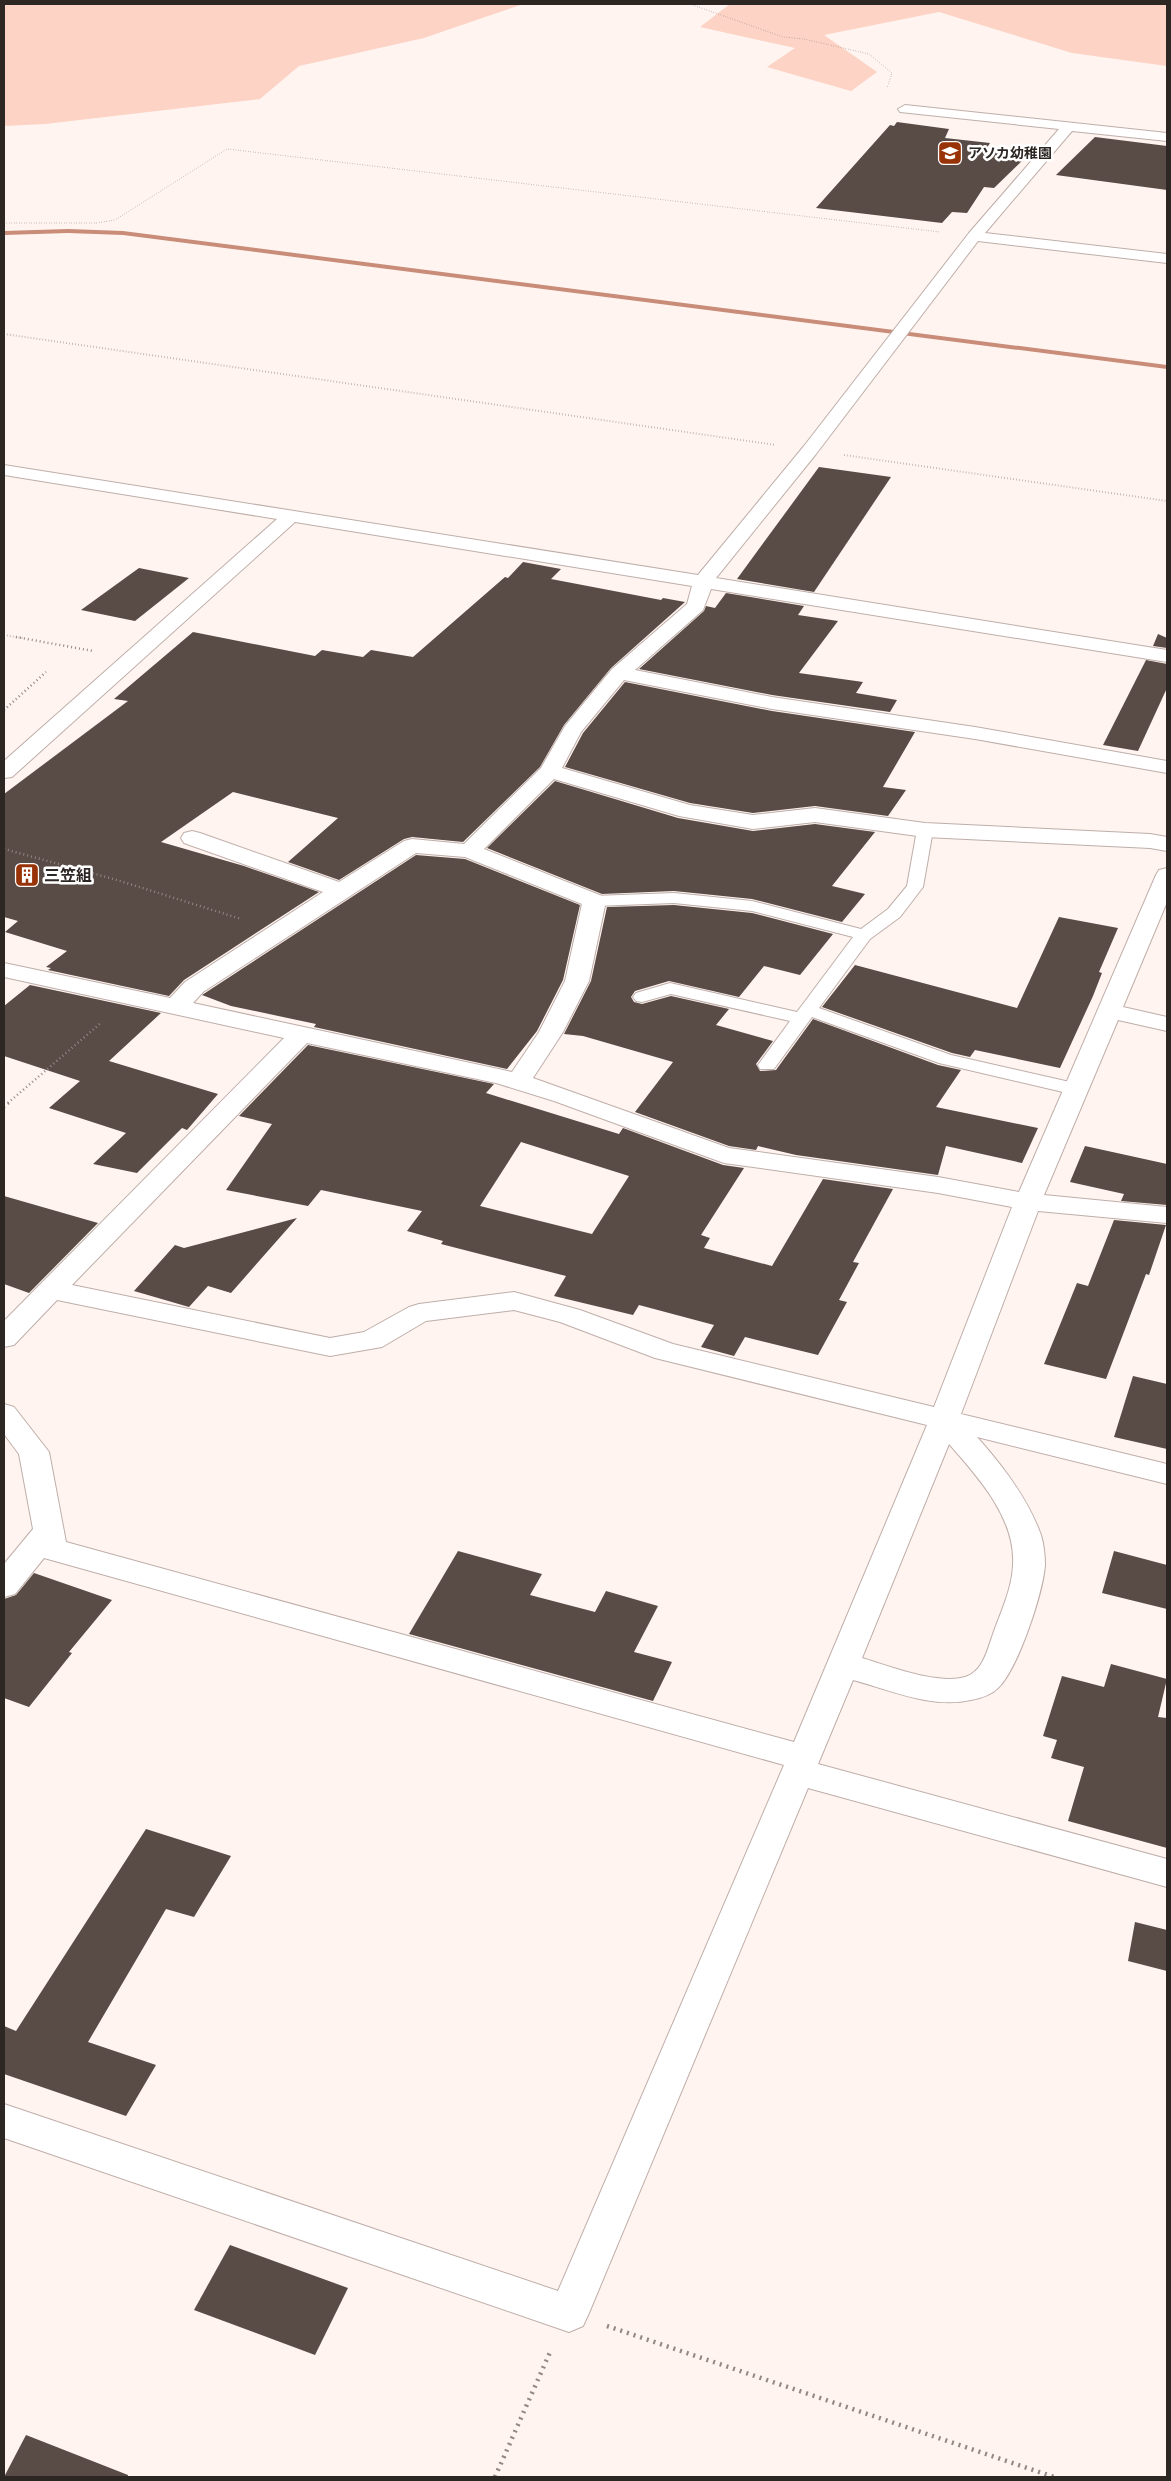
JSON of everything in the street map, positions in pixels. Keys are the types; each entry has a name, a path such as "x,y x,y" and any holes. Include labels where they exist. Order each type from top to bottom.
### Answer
{"street":[{"path":"905,109 1167,137"},
{"path":"468,851 550,771 572,730 619,673 696,606 703,582 810,450 974,236 1068,127"},
{"path":"974,236 1167,259"},
{"path":"4,470 1167,656"},
{"path":"4,772 291,516"},
{"path":"619,673 772,703 975,733 1167,767"},
{"path":"550,771 686,811 753,822 815,815 925,830 1150,841 1167,844"},
{"path":"192,838 341,891"},
{"path":"176,1007 194,987 412,846 468,851 594,901 577,981 551,1032 518,1082"},
{"path":"4,2121 569,2313 801,1765 944,1419 1028,1202 1167,875"},
{"path":"4,970 518,1082 724,1155 938,1185 1028,1202 1167,1215"},
{"path":"1109,1012 1167,1024"},
{"path":"4,1338 302,1034"},
{"path":"50,1290 330,1347 372,1340 419,1313 514,1301 570,1316 664,1351 1167,1474"},
{"path":"4,1414 34,1452 52,1549 801,1765 1167,1873"},
{"path":"843,1664 951,1692 973,1688 987,1680 1003,1655 1027,1576 1029,1554 1023,1528 996,1478 944,1419"},
{"path":"4,1586 48,1531"}],"lane":[{"path":"766,1064 806,1015 864,935 894,913 915,887 925,830"},
{"path":"594,901 674,898 752,906 864,935"},
{"path":"642,997 670,988 806,1015 990,1072 1076,1089"}],"path":[{"path":"690,4 783,37 804,39 869,54 892,73 884,99 905,109"},
{"path":"4,223 97,223 115,220 227,149 974,236"},
{"path":"4,334 1167,501"},
{"path":"4,635 131,658"},
{"path":"4,710 46,672"},
{"path":"4,849 117,880 280,931"},
{"path":"4,1107 130,998"},
{"path":"495,2477 538,2376 569,2313 1054,2477"}],"shaded area":[{"path":"4,4 523,4 424,38 299,66 260,99 45,124 4,126"},
{"path":"730,4 1167,4 1167,66 1072,53 939,12 824,35 877,72 851,91 767,67 795,48 700,27"}],"building":[{"path":"897,122 949,129 945,138 990,143 985,151 1028,155 994,188 984,187 967,213 952,212 942,223 816,208 890,125 894,126"},
{"path":"1095,137 1167,146 1167,190 1056,175"},
{"path":"819,467 891,477 814,592 737,579"},
{"path":"523,562 561,569 551,579 661,600 663,598 685,602 611,668 564,725 540,767 463,842 412,837 404,839 339,880 288,862 338,818 233,792 161,842 244,866 319,892 184,980 169,996 48,970 51,968 46,967 67,951 5,932 18,921 4,917 4,794 128,701 114,699 193,632 315,656 322,650 363,657 371,650 413,657 505,577 508,578"},
{"path":"139,568 189,578 135,621 81,610"},
{"path":"726,593 804,606 798,615 838,621 799,673 863,682 856,693 897,700 890,712 772,695 639,669 704,611 706,606 715,608"},
{"path":"1158,634 1167,638 1167,648 1153,646"},
{"path":"1146,660 1167,664 1167,688 1138,751 1103,745"},
{"path":"625,682 772,711 915,732 883,787 906,790 888,816 815,806 753,813 690,803 565,767 583,733"},
{"path":"555,781 678,818 753,831 815,824 875,832 832,886 865,894 842,922 752,899 674,891 602,894 487,848"},
{"path":"416,855 465,859 580,905 563,980 537,1031 507,1069 314,1027 316,1024 231,1006 202,995"},
{"path":"674,905 752,913 833,934 800,975 764,966 739,997 669,981 635,991 631,997 634,1002 642,1004 671,996 729,1009 716,1025 773,1041 756,1064 760,1071 776,1070 813,1019 938,1065 961,1070 936,1107 1038,1128 1022,1163 946,1146 938,1175 796,1155 758,1146 756,1150 729,1146 635,1112 673,1062 583,1036 564,1034 591,981 607,907"},
{"path":"1059,917 1118,928 1099,972 1102,973 1093,996 1060,1068 975,1050 970,1057 952,1053 822,1007 855,965 1017,1008"},
{"path":"30,985 161,1013 109,1061 218,1094 187,1130 182,1128 137,1173 93,1164 126,1133 49,1108 80,1081 4,1056 4,1006"},
{"path":"308,1045 494,1084 486,1093 619,1134 623,1128 723,1165 744,1168 701,1235 710,1238 704,1248 772,1266 823,1179 893,1189 853,1262 859,1263 839,1300 847,1302 818,1355 745,1337 734,1356 701,1347 714,1325 639,1305 633,1315 554,1296 566,1276 441,1244 443,1241 407,1231 422,1211 321,1190 308,1206 226,1190 272,1124 239,1116","holes":["521,1142 629,1176 592,1234 480,1206"]},
{"path":"1085,1146 1167,1164 1167,1205 1121,1201 1124,1194 1070,1182"},
{"path":"4,1196 98,1223 29,1293 4,1284"},
{"path":"297,1218 231,1293 208,1286 189,1307 134,1291 175,1245 184,1248"},
{"path":"1114,1220 1166,1225 1149,1275 1146,1274 1106,1379 1044,1364 1077,1283 1088,1286"},
{"path":"1133,1376 1167,1384 1167,1449 1114,1437"},
{"path":"458,1551 542,1574 530,1595 595,1612 606,1591 658,1606 634,1652 672,1662 653,1701 409,1634"},
{"path":"1114,1551 1167,1565 1167,1609 1102,1593"},
{"path":"34,1573 112,1600 69,1652 72,1653 29,1707 4,1698 4,1599 16,1595"},
{"path":"1111,1664 1167,1679 1158,1717 1167,1718 1167,1848 1068,1821 1084,1767 1051,1758 1057,1740 1043,1736 1062,1676 1104,1687"},
{"path":"146,1829 231,1856 194,1917 166,1909 88,2042 156,2065 126,2116 4,2074 4,2026 16,2031"},
{"path":"1135,1922 1167,1930 1167,1971 1128,1961"},
{"path":"230,2245 348,2288 315,2355 194,2310"},
{"path":"26,2435 128,2475 128,2477 4,2477"}],"waterway":[{"path":"4,233 68,231 123,233 1167,367"}],"place":[{"name":"アソカ幼稚園","path":"950,153"},
{"name":"三笠組","path":"27,875"}]}
